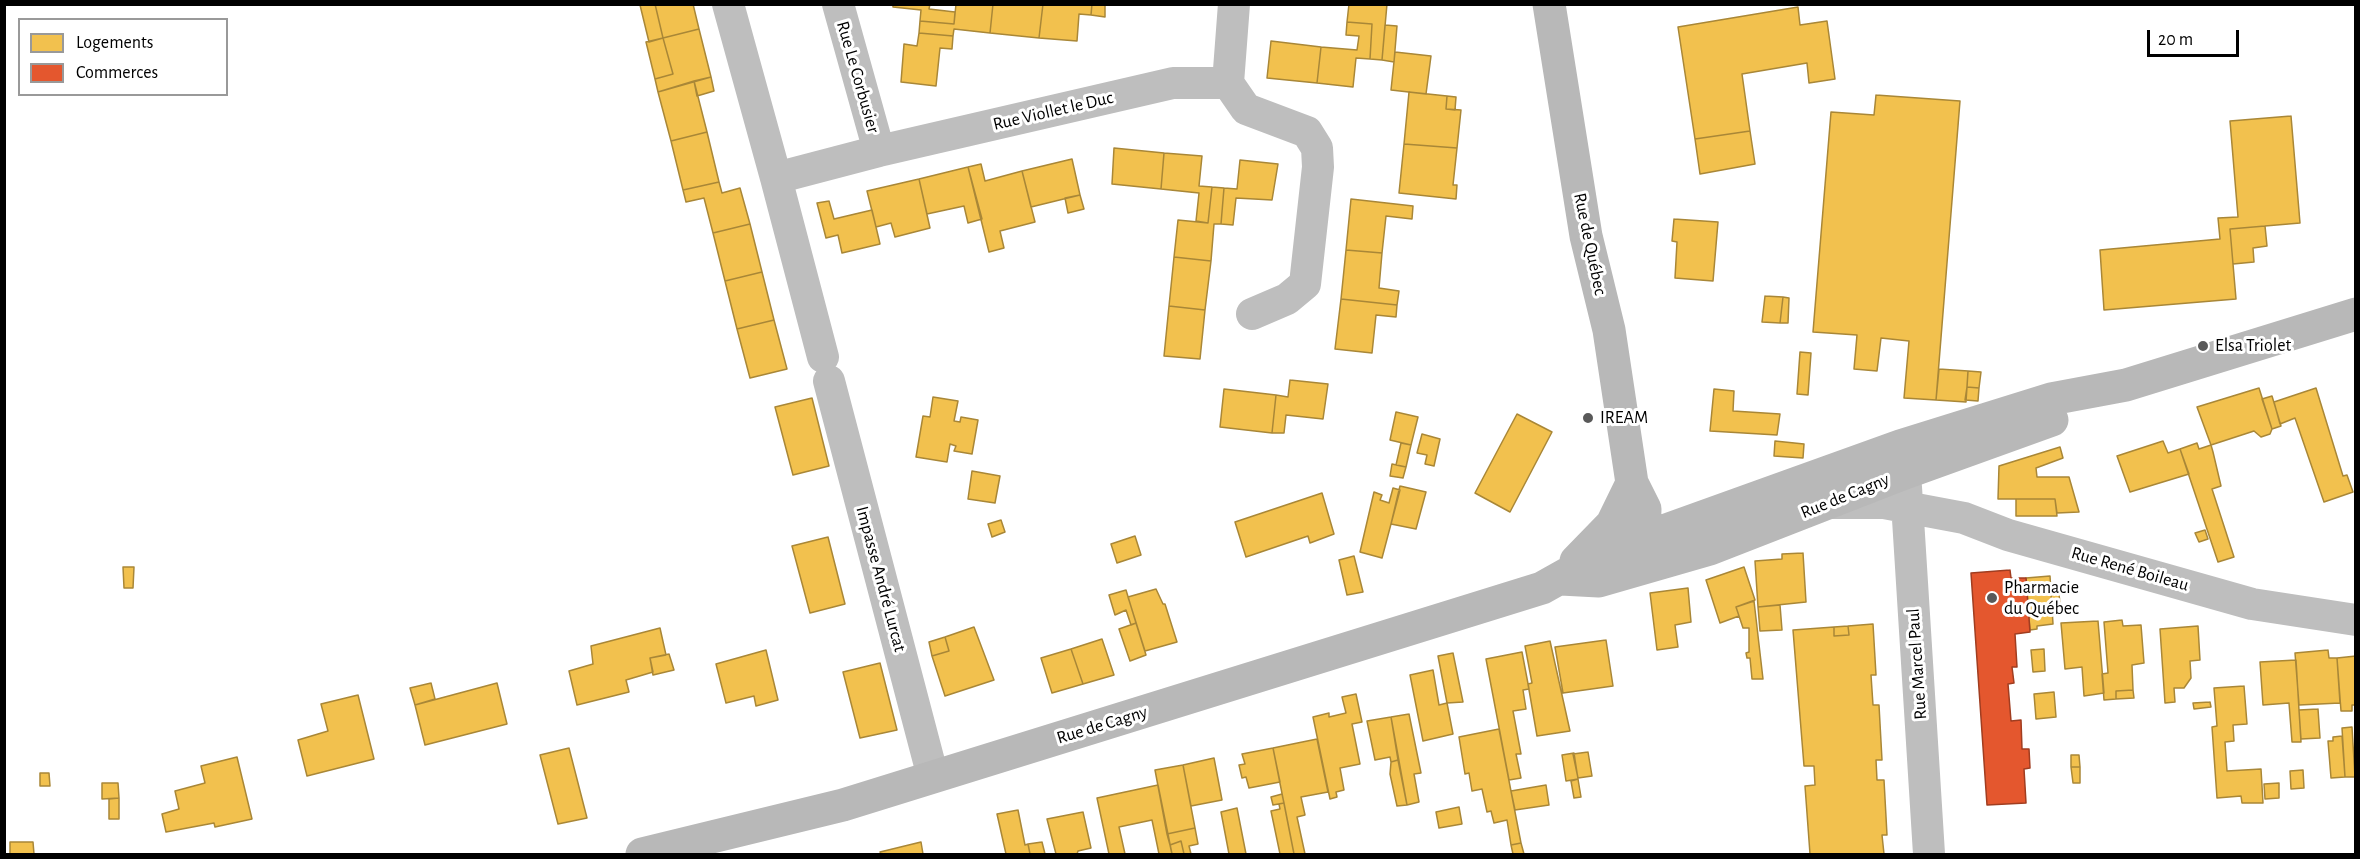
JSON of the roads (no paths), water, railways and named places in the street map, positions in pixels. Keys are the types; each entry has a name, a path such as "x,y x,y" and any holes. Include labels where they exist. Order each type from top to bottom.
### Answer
{"main road":[{"name":"Rue de Québec","path":"1549,4 1586,236 1609,330 1648,514"},
{"name":"Rue de Cagny","path":"642,855 843,805 1542,588 1648,514 1902,459 2066,415 2126,385 2355,314"},
{"name":"Rue de Cagny","path":"1557,579 1599,581 1710,549 1828,503 1902,459"},
{"path":"1620,576 1636,557 1648,514"},
{"path":"1557,579 1612,524 1648,514 1710,549"}],"street":[{"path":"728,4 776,178"},
{"name":"Rue Le Corbusier","path":"776,178 879,152 838,4"},
{"path":"1234,4 1228,83 1246,110 1307,132 1317,148 1318,167 1305,284 1287,299 1252,314"},
{"name":"Rue Viollet le Duc","path":"879,152 1173,83 1228,83"},
{"name":"Impasse André Lurcat","path":"776,178 933,777"},
{"name":"Rue Marcel Paul","path":"1902,459 1929,855"},
{"name":"Rue René Boileau","path":"1828,503 1884,502 1964,518 2008,536 2252,604 2355,620"}],"place":[{"name":"Elsa Triolet","path":"2203,346"},
{"name":"IREAM","path":"1588,418"},
{"name":"Pharmacie du Québec","path":"1992,598"}]}
